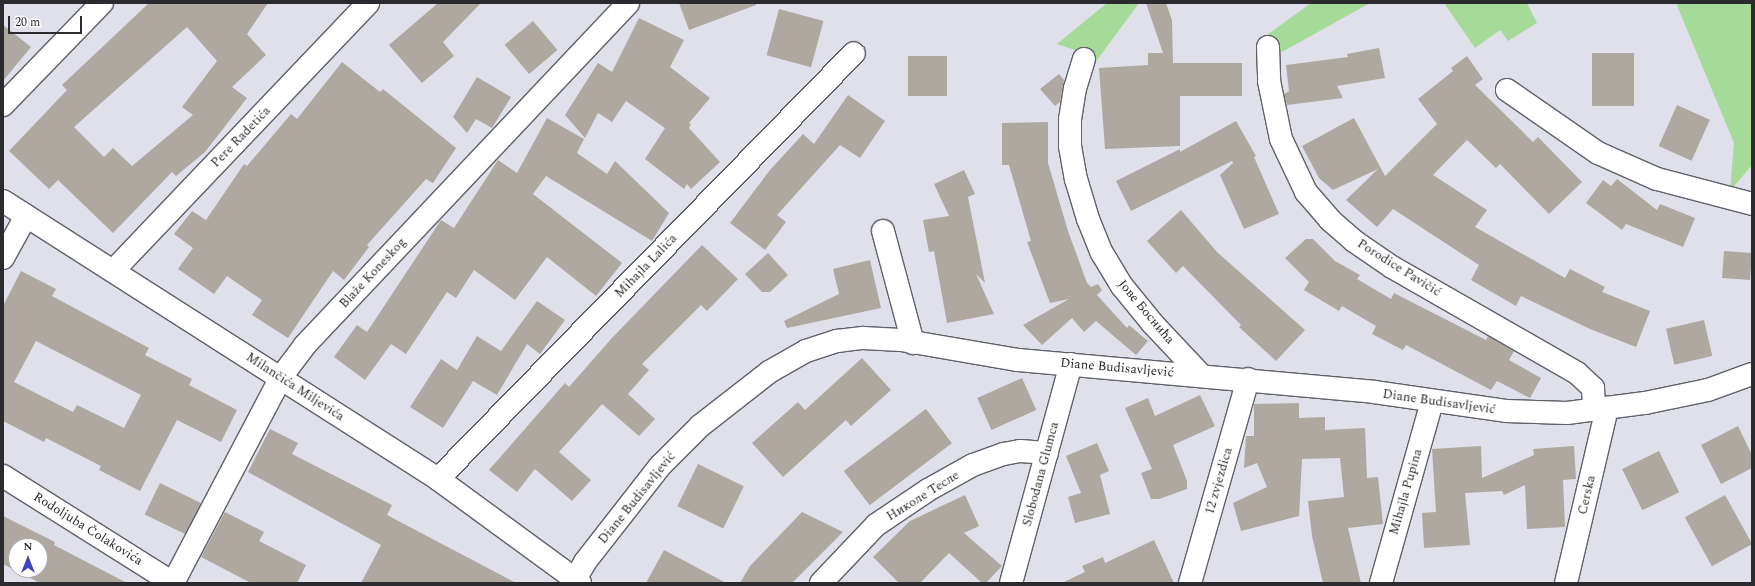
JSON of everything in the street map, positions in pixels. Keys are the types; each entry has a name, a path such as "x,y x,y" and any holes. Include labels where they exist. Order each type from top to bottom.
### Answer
{"street":[{"path":"3,105 102,3"},
{"name":"Pere Radetića","path":"113,271 368,3"},
{"name":"Blaže Koneskog","path":"173,583 281,377 305,345 628,3"},
{"name":"Porodice Pavičić","path":"1268,47 1269,81 1281,139 1306,192 1330,220 1354,241 1392,267 1577,373 1593,388 1601,408"},
{"name":"Mihajla Lalića","path":"438,479 854,53"},
{"name":"Јове Боснића","path":"1084,59 1075,88 1070,132 1076,180 1088,219 1102,253 1122,286 1153,324 1201,375"},
{"path":"1507,90 1598,152 1657,180 1752,204"},
{"name":"Milančića Miljevića","path":"3,201 281,377 438,479 576,582"},
{"path":"3,258 26,216"},
{"path":"883,231 913,342"},
{"name":"Diane Budisavljević","path":"576,582 585,562 660,466 700,426 769,372 806,351 837,341 863,338 913,342 1018,360 1248,379 1374,392 1506,411 1567,413 1645,403 1708,390 1752,374"},
{"name":"Slobodana Glumca","path":"1011,583 1071,364"},
{"name":"12 zvjezdica","path":"1190,583 1248,379"},
{"name":"Mihajla Pupina","path":"1380,583 1432,401"},
{"name":"Cerska","path":"1566,583 1601,408"},
{"name":"Николе Тесле","path":"821,583 876,525 928,490 973,465 1004,454 1020,451 1047,453"},
{"name":"Rodoljuba Čolakovića","path":"3,476 173,583"}],"green space":[{"path":"1107,3 1139,3 1095,63 1081,52 1057,44"},
{"path":"1311,3 1370,3 1282,52 1262,47 1256,43"},
{"path":"1444,3 1527,3 1537,23 1508,41 1500,30 1475,48"},
{"path":"1676,3 1752,3 1752,165 1730,191 1734,143"}],"building":[{"path":"149,3 268,3 247,34 266,55 232,87 247,98 205,152 176,176 172,172 113,233 58,180 49,189 9,151 67,90 62,85","holes":["187,27 217,61 182,107 193,115 132,166 113,148 104,157 74,127"]},
{"path":"438,3 481,3 443,42 454,56 422,83 389,45"},
{"path":"679,3 756,3 756,5 689,30"},
{"path":"1146,3 1166,3 1172,20 1173,63 1242,63 1242,96 1180,96 1180,146 1105,149 1099,68 1148,65 1148,53 1163,53"},
{"path":"779,9 823,21 811,67 767,55"},
{"path":"639,18 684,40 670,67 710,98 689,123 691,124 689,128 720,162 691,189 687,184 684,189 645,159 665,128 626,101 612,122 598,113 585,138 565,115 598,63 612,72"},
{"path":"533,21 557,50 529,74 505,45"},
{"path":"3,25 31,47 3,81"},
{"path":"1379,48 1385,78 1337,86 1343,98 1287,105 1284,94 1289,91 1286,65 1348,57 1347,54"},
{"path":"1592,53 1634,53 1634,106 1592,106"},
{"path":"908,56 947,56 947,96 908,96"},
{"path":"1467,56 1483,79 1475,85 1533,142 1538,137 1582,182 1549,214 1500,164 1496,168 1467,140 1433,175 1487,210 1475,227 1565,278 1570,269 1605,287 1602,292 1650,311 1636,347 1590,329 1521,296 1516,306 1471,280 1479,265 1393,209 1377,227 1346,200 1378,169 1333,190 1319,178 1302,146 1354,118 1385,176 1437,124 1418,99 1453,71 1451,68"},
{"path":"342,62 380,92 383,89 456,148 433,183 426,179 367,245 369,247 344,280 333,271 288,338 252,315 262,300 227,276 214,294 178,269 193,248 174,234 192,211 206,220 244,164 247,166 291,114 297,119"},
{"path":"1059,74 1064,80 1060,102 1055,106 1040,89"},
{"path":"477,77 511,97 492,128 476,119 467,133 453,117"},
{"path":"848,95 885,121 860,158 840,145 777,215 786,222 765,250 730,223 770,170 803,134 814,144"},
{"path":"1677,105 1710,120 1692,161 1659,146"},
{"path":"547,118 584,139 577,153 607,174 615,161 669,213 652,241 546,176 533,194 622,263 596,296 547,257 515,300 474,270 456,298 447,292 406,354 391,344 365,380 334,357 357,325 367,332 441,220 454,228 498,160 517,173"},
{"path":"1236,121 1256,156 1254,157 1279,214 1244,229 1220,175 1233,163 1232,161 1131,211 1116,181 1180,149 1180,152"},
{"path":"1048,122 1048,163 1068,231 1087,283 1091,287 1098,284 1102,290 1097,295 1127,328 1129,325 1148,341 1136,355 1096,321 1084,332 1072,318 1042,345 1023,325 1069,299 1050,303 1027,242 1031,241 1009,165 1002,165 1002,123"},
{"path":"964,170 975,194 968,197 985,283 976,274 994,314 947,323 934,251 929,252 923,220 949,216 934,184"},
{"path":"1617,179 1657,210 1660,204 1695,218 1683,247 1626,224 1622,230 1586,203 1603,180 1611,186"},
{"path":"1181,210 1217,252 1305,330 1276,361 1239,327 1241,325 1183,266 1176,273 1147,241"},
{"path":"1306,239 1313,239 1335,261 1360,275 1357,279 1391,299 1394,293 1486,340 1488,336 1514,351 1509,360 1541,378 1530,398 1497,381 1491,390 1406,345 1403,350 1372,334 1376,326 1342,306 1339,311 1304,290 1309,282 1285,258"},
{"path":"702,245 738,279 707,311 701,305 642,364 649,370 628,394 655,419 639,436 602,404 559,452 591,480 572,501 535,469 517,492 489,470 565,383 569,387 611,339"},
{"path":"1724,251 1752,253 1750,280 1722,278"},
{"path":"768,253 788,275 770,292 762,292 745,274"},
{"path":"870,260 881,308 787,328 784,321 839,294 833,269"},
{"path":"21,271 56,289 52,296 149,348 145,355 192,379 189,385 237,410 221,442 177,420 140,491 99,470 101,466 46,438 44,442 3,421 3,306","holes":["36,341 141,395 124,428 77,405 73,412 14,382"]},
{"path":"537,301 565,320 540,354 527,344 497,395 473,381 443,428 410,407 441,359 457,370 477,336 501,351"},
{"path":"1704,320 1712,356 1674,365 1666,329"},
{"path":"862,358 891,390 851,426 846,420 783,477 752,443 798,402 805,410"},
{"path":"1022,378 1036,410 991,430 977,398"},
{"path":"1200,395 1215,426 1173,445 1187,481 1187,489 1159,499 1151,499 1141,473 1152,469 1125,408 1148,398 1155,416"},
{"path":"1299,403 1299,418 1325,417 1325,430 1365,428 1367,478 1378,477 1383,524 1348,528 1361,583 1323,583 1312,536 1308,501 1344,497 1340,458 1302,459 1299,516 1241,531 1233,503 1267,487 1257,463 1244,468 1246,436 1254,436 1254,404"},
{"path":"926,409 952,443 870,505 844,471"},
{"path":"1738,426 1752,455 1752,468 1721,484 1701,445"},
{"path":"270,429 298,443 292,454 392,505 387,515 516,583 361,583 381,545 248,472"},
{"path":"1097,443 1109,471 1100,475 1110,514 1075,523 1068,497 1081,493 1066,456"},
{"path":"1481,446 1482,478 1534,455 1533,449 1574,446 1576,479 1563,480 1565,527 1527,529 1525,485 1504,495 1502,491 1465,493 1470,545 1424,548 1422,513 1436,512 1432,449"},
{"path":"1659,451 1679,492 1642,510 1622,469"},
{"path":"698,464 744,486 723,529 677,506"},
{"path":"160,483 201,503 186,535 145,514"},
{"path":"965,495 979,526 964,533 1002,566 986,583 982,583 949,553 920,583 899,583 873,557 910,521"},
{"path":"1725,495 1752,544 1712,566 1685,517"},
{"path":"225,512 264,532 259,541 306,565 297,583 251,583 201,557"},
{"path":"802,512 843,532 792,583 740,583 750,566"},
{"path":"3,516 47,538 8,538 8,567 3,564"},
{"path":"48,538 55,542 54,545 127,583 40,583 30,578 48,578"},
{"path":"1154,540 1174,583 1062,583 1085,572 1082,566 1103,557 1105,563"},
{"path":"664,550 726,583 646,583"}]}
